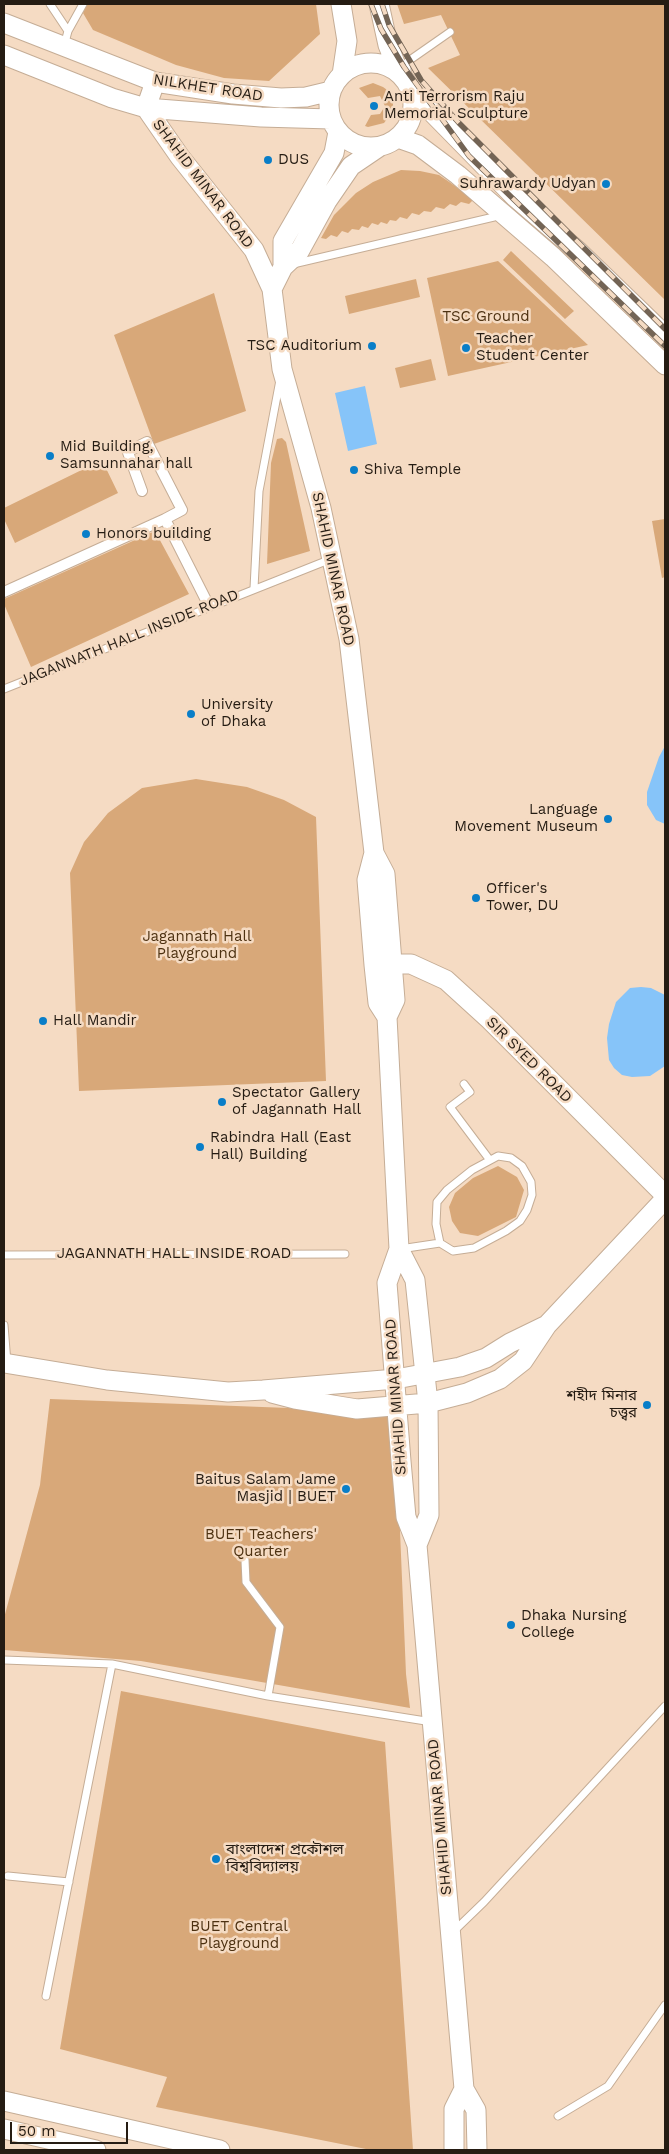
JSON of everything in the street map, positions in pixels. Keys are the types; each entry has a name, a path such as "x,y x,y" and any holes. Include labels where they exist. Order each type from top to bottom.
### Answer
{"main road":[{"path":"340,4 347,41 342,75"},
{"path":"272,289 283,266 299,252 326,201 351,166 379,147 398,138 405,130 414,112 406,82 388,45 379,4"},
{"name":"NILKHET ROAD","path":"4,23 66,38 155,82 281,98 306,97 331,91"},
{"name":"NILKHET ROAD","path":"4,55 112,98 146,108 261,117 334,126"},
{"path":"283,266 283,241 334,153 334,126 329,99 331,91 342,75 358,64 369,63 390,67 515,197 579,252 665,335"},
{"path":"146,108 155,82"},
{"name":"SHAHID MINAR ROAD","path":"146,108 180,156 254,250 272,289 282,369 333,558 349,639 374,853 367,880 383,964 395,1000 387,1017 399,1249 387,1283 406,1517 417,1545 464,2089 476,2110 477,2150"},
{"path":"334,126 345,140 358,146 379,147"},
{"path":"398,138 424,150 458,175 552,257 665,365"},
{"path":"500,212 515,197"},
{"name":"SIR SYED ROAD","path":"383,964 411,964 446,980 490,1020 665,1195"},
{"path":"263,1390 296,1400 357,1409 428,1403 467,1393 500,1379 523,1361 547,1325 665,1199"},
{"name":"SHAHID MINAR ROAD","path":"399,1249 415,1280 428,1403 428,1515 417,1545"},
{"path":"6,1363 107,1380 228,1392 263,1390 396,1379 460,1367 486,1358 510,1343 547,1325"},
{"name":"SHAHID MINAR ROAD","path":"454,2150 454,2109 464,2089"},
{"path":"4,2101 220,2150"},
{"path":"4,2129 96,2150"}],"street":[{"path":"4,592 157,519 182,510 147,442 130,452 126,447 142,491"},
{"path":"157,519 209,606"}],"lane":[{"path":"50,4 66,38"},
{"path":"66,38 83,4"},
{"path":"406,82 407,62 450,32"},
{"path":"283,266 494,217 500,212"},
{"path":"254,588 259,490 282,369"},
{"name":"JAGANNATH HALL INSIDE ROAD","path":"4,689 333,558"},
{"path":"464,1084 470,1092 450,1107 489,1159"},
{"path":"399,1249 440,1243 453,1251 474,1248 506,1231 520,1221 527,1210 532,1195 532,1182 522,1166 511,1158 498,1156 489,1159 446,1190 437,1202 436,1224 440,1243"},
{"name":"JAGANNATH HALL INSIDE ROAD","path":"4,1255 345,1254"},
{"path":"4,1324 6,1363"},
{"path":"245,1560 246,1582 280,1627 268,1696"},
{"path":"4,1660 112,1664 268,1696 432,1722"},
{"path":"46,1996 112,1664"},
{"path":"450,1935 484,1902 665,1706"},
{"path":"8,1876 69,1882"},
{"path":"558,2116 608,2086 665,2005"}],"green space":[{"path":"87,4 316,4 320,34 269,81 224,78 176,65 93,30 83,13"},
{"name":"Suhrawardy Udyan","path":"397,4 665,4 665,300 428,68 460,55 441,15 404,24"},
{"path":"373,83 390,92 393,111 384,123 368,127 365,126 371,115 380,114 385,106 380,96 368,98 359,88"},
{"path":"401,170 439,175 474,199 469,204 461,202 456,206 450,204 444,209 436,207 431,212 424,211 419,215 412,213 407,219 400,217 396,221 390,220 387,224 381,222 378,225 372,223 368,228 362,226 359,230 352,229 348,233 342,231 337,237 331,235 326,239 321,238 334,215 356,193 373,182"},
{"path":"511,251 574,311 565,319 503,260"},
{"name":"TSC Ground","path":"498,261 588,345 448,376 427,278"},
{"path":"416,279 420,297 349,314 345,296"},
{"path":"214,293 246,411 154,444 114,335"},
{"path":"431,359 436,380 400,388 395,368"},
{"path":"282,438 286,442 310,551 267,564 271,463 277,439"},
{"path":"102,460 118,493 15,543 4,519 4,508"},
{"path":"665,519 665,577 662,578 652,521"},
{"path":"155,531 189,594 31,667 4,604 4,599"},
{"name":"Jagannath Hall Playground","path":"196,779 247,787 284,800 316,817 326,1081 79,1091 70,873 84,842 108,813 142,788"},
{"path":"498,1166 517,1177 524,1190 516,1217 478,1236 460,1233 452,1221 449,1207 455,1193 473,1178"},
{"name":"BUET Teachers' Quarter","path":"50,1399 395,1412 406,1674 410,1708 141,1661 4,1650 4,1618 40,1485"},
{"name":"BUET Central Playground","path":"121,1691 385,1742 413,2150 371,2150 156,2107 167,2077 60,2049"}],"water":[{"path":"365,386 377,444 348,451 335,393"},
{"path":"665,746 665,824 656,820 647,805 647,792 659,757"},
{"path":"630,988 651,988 665,995 665,1066 650,1076 632,1077 622,1075 614,1068 609,1060 607,1038 616,1002"}],"railway":[{"path":"371,4 381,29 404,67 469,156 665,346"},
{"path":"382,4 389,25 421,80 459,123 665,329"}],"place":[{"name":"Anti Terrorism Raju Memorial Sculpture","path":"374,106"},
{"name":"DUS","path":"268,160"},
{"name":"Suhrawardy Udyan","path":"606,184"},
{"name":"TSC Auditorium","path":"372,346"},
{"name":"Teacher Student Center","path":"466,348"},
{"name":"Mid Building, Samsunnahar hall","path":"50,456"},
{"name":"Shiva Temple","path":"354,470"},
{"name":"Honors building","path":"86,534"},
{"name":"University of Dhaka","path":"191,714"},
{"name":"Language Movement Museum","path":"608,819"},
{"name":"Officer's Tower, DU","path":"476,898"},
{"name":"Hall Mandir","path":"43,1021"},
{"name":"Spectator Gallery of Jagannath Hall","path":"222,1102"},
{"name":"Rabindra Hall (East Hall) Building","path":"200,1147"},
{"name":"শহীদ মিনার চত্ত্বর","path":"647,1405"},
{"name":"Baitus Salam Jame Masjid | BUET","path":"346,1489"},
{"name":"Dhaka Nursing College","path":"511,1625"},
{"name":"বাংলাদেশ প্রকৌশল বিশ্ববিদ্যালয়","path":"216,1859"}]}
